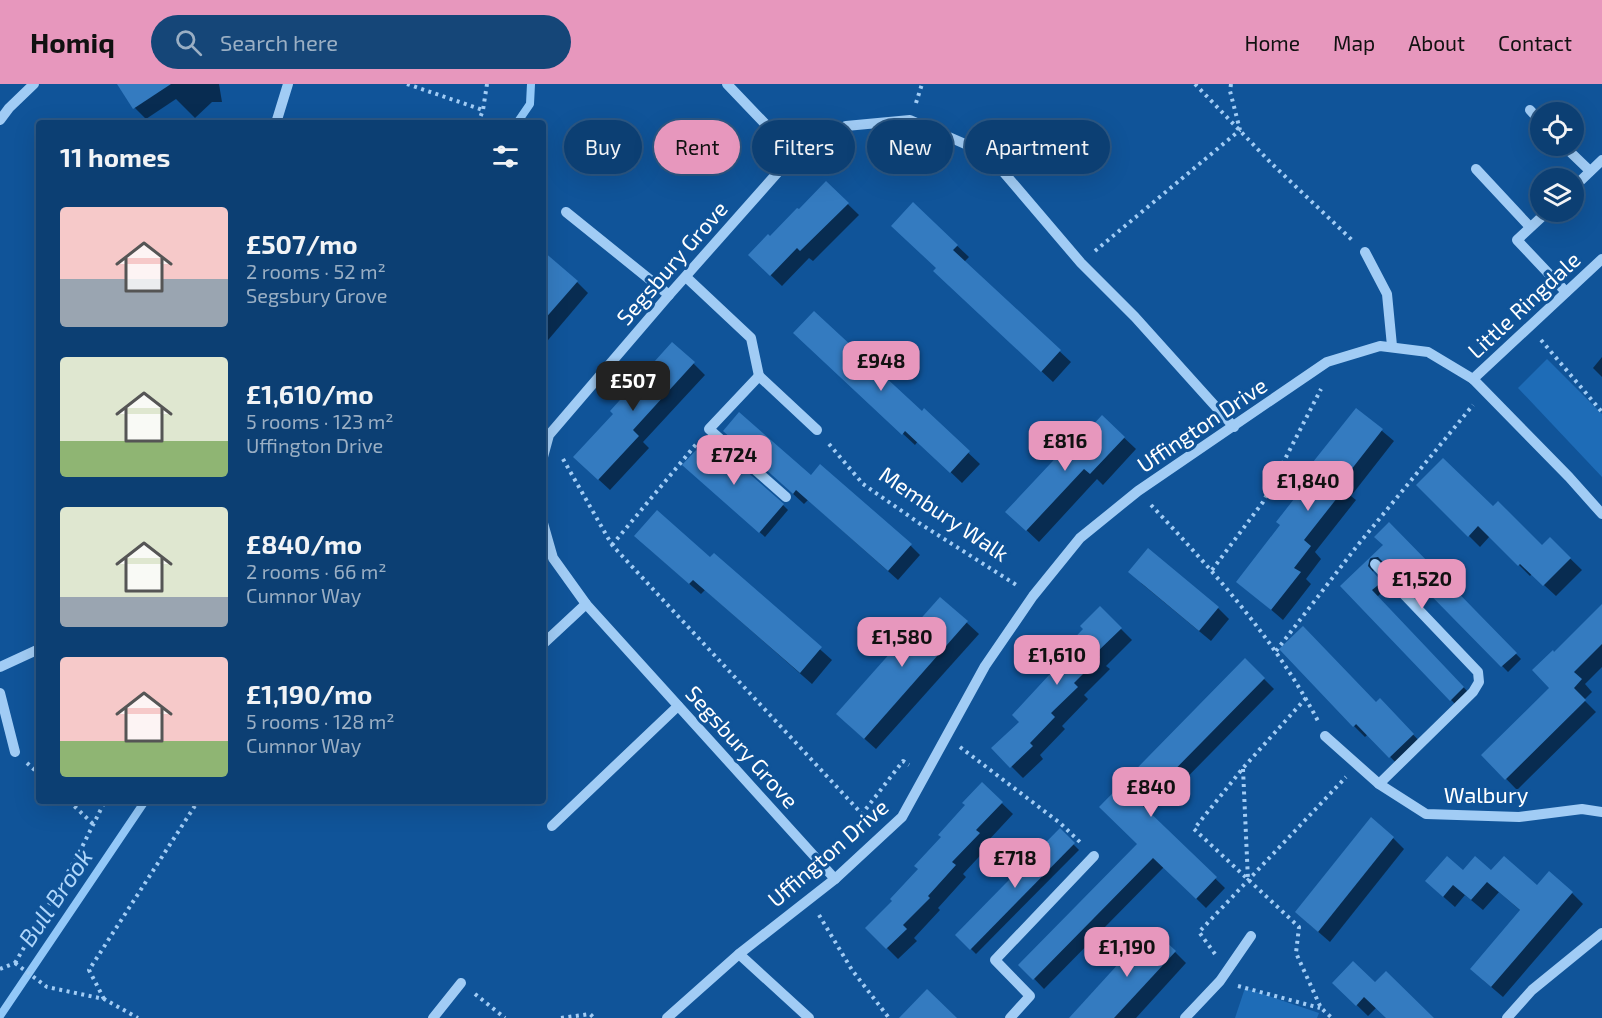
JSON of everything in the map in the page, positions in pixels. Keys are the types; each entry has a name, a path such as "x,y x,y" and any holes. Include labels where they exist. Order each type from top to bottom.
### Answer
{"street":[{"path":"0,120 4,105 34,84"},
{"path":"277,120 288,84"},
{"path":"727,84 761,120"},
{"name":"Segsbury Grove","path":"855,125 910,120 988,154 1081,263 1135,317 1234,427"},
{"path":"1574,156 1590,171"},
{"path":"1584,177 1602,160"},
{"path":"1476,169 1530,227"},
{"name":"Segsbury Grove","path":"546,446 549,435 776,174"},
{"path":"566,212 669,295"},
{"path":"1536,222 1517,240 1566,292"},
{"path":"1365,252 1387,294 1392,346"},
{"name":"Little Ringdale","path":"1473,379 1602,259"},
{"path":"686,277 751,338 759,376 817,430"},
{"name":"Uffington Drive","path":"667,1018 739,954 835,879 902,818 985,666 1033,596 1080,538 1138,491 1327,362 1380,346 1428,352 1473,379 1602,514"},
{"path":"759,376 709,429 786,498"},
{"name":"Segsbury Grove","path":"546,534 553,558 586,604 835,879"},
{"path":"1375,564 1478,672 1479,682 1473,692 1379,783"},
{"path":"546,641 586,604"},
{"path":"0,667 36,650"},
{"path":"0,693 15,752"},
{"path":"552,826 678,706"},
{"name":"Walbury","path":"1325,736 1379,783 1426,814 1519,817 1582,809 1602,812"},
{"path":"1010,1018 1030,996 995,960 1094,856"},
{"path":"1507,1018 1532,990 1602,933"},
{"path":"1185,1018 1220,981 1251,936"},
{"path":"739,954 809,1018"},
{"path":"433,1018 461,983"}],"path":[{"path":"407,84 483,110"},
{"path":"479,120 487,84"},
{"path":"1195,84 1271,163 1365,252"},
{"path":"1231,84 1230,91 1240,130"},
{"path":"1081,263 1240,130"},
{"path":"1528,327 1602,412"},
{"path":"1212,570 1263,502 1320,392 1327,362"},
{"path":"1276,651 1357,546 1475,403"},
{"path":"612,545 709,429"},
{"name":"Membury Walk","path":"817,430 863,484 1033,596"},
{"path":"549,435 612,545 862,814 903,761 925,776"},
{"path":"1138,491 1212,570 1276,651 1306,699 1325,736"},
{"path":"1306,699 1243,768 1194,829 1299,927 1296,953 1321,1008 1332,1018"},
{"path":"946,737 1060,823 1094,856"},
{"path":"1228,971 1199,932 1357,766"},
{"path":"1243,768 1248,880"},
{"path":"72,804 93,824"},
{"path":"0,969 15,963 79,853 103,804"},
{"path":"104,999 89,970 196,804"},
{"path":"806,903 817,912 852,970 889,1018"},
{"path":"15,963 47,987 104,999 138,1018"},
{"path":"1220,981 1321,1008"},
{"path":"461,983 505,1018"},
{"path":"561,1018 590,1014 594,1018"}],"shaded area":[{"path":"1547,359 1602,414 1602,477 1518,388"},
{"path":"1245,988 1319,1013 1317,1018 1235,1018"}],"building":[{"path":"117,84 171,84 133,109"},
{"path":"826,181 849,203 800,251 797,248 770,276 748,255"},
{"path":"913,202 958,245 953,250 1061,350 1041,372 933,271 936,268 891,226"},
{"path":"546,254 578,281 546,318"},
{"path":"814,311 922,411 924,408 970,451 950,473 905,431 902,435 793,333"},
{"path":"672,342 695,362 633,430 639,436 598,480 573,457 613,414 610,411"},
{"path":"1356,408 1383,429 1340,484 1345,488 1304,540 1311,546 1294,568 1301,572 1271,610 1236,582 1280,525 1276,522 1319,467 1313,462"},
{"path":"739,412 811,475 820,464 912,544 888,571 796,490 793,494 723,431"},
{"path":"1102,415 1125,437 1090,474 1084,469 1026,531 1005,512 1065,448 1069,451"},
{"path":"713,442 784,504 759,533 682,465 696,450 702,455"},
{"path":"1443,458 1493,506 1498,501 1542,545 1550,537 1571,558 1543,586 1520,564 1518,566 1478,526 1468,537 1416,485"},
{"path":"657,510 710,557 714,553 822,647 800,673 693,580 689,584 634,536"},
{"path":"1389,522 1517,653 1501,667 1400,564 1392,571 1378,557 1370,558 1368,566 1382,582 1372,590 1464,687 1450,701 1340,586 1383,545 1374,537"},
{"path":"1148,548 1219,607 1199,631 1128,572"},
{"path":"940,597 968,621 864,739 836,714"},
{"path":"1602,604 1602,644 1574,672 1582,679 1574,688 1586,700 1505,780 1481,755 1549,688 1532,670 1553,650 1554,652"},
{"path":"1100,606 1122,628 1096,653 1100,657 1074,683 1078,687 1051,713 1055,717 1030,743 1033,746 1010,768 991,748 1019,722 1012,715 1062,661 1057,656 1083,629 1080,626"},
{"path":"1303,626 1376,702 1380,698 1414,734 1389,758 1356,724 1353,727 1279,649"},
{"path":"1245,658 1265,678 1141,804 1217,877 1196,899 1153,858 1033,980 1018,965 1137,844 1099,807"},
{"path":"982,782 1003,802 976,830 980,833 952,862 956,865 928,896 930,898 903,925 907,929 886,949 865,928 892,901 890,899 918,869 914,866 941,837 938,835 965,805 962,803"},
{"path":"1371,817 1394,837 1318,932 1295,912"},
{"path":"1060,828 1075,843 970,950 955,935"},
{"path":"1447,856 1463,870 1475,856 1491,870 1504,856 1537,885 1549,871 1573,892 1491,987 1470,969 1520,910 1487,882 1471,900 1453,885 1443,897 1425,881"},
{"path":"1151,928 1176,951 1114,1018 1069,1018"},
{"path":"1353,961 1375,982 1386,971 1434,1018 1386,1018 1364,997 1356,1006 1332,983"},
{"path":"927,989 957,1018 899,1018"}],"waterway":[{"name":"Bull Brook","path":"519,120 530,104 531,84"},
{"name":"Bull Brook","path":"0,1016 143,804"}]}
